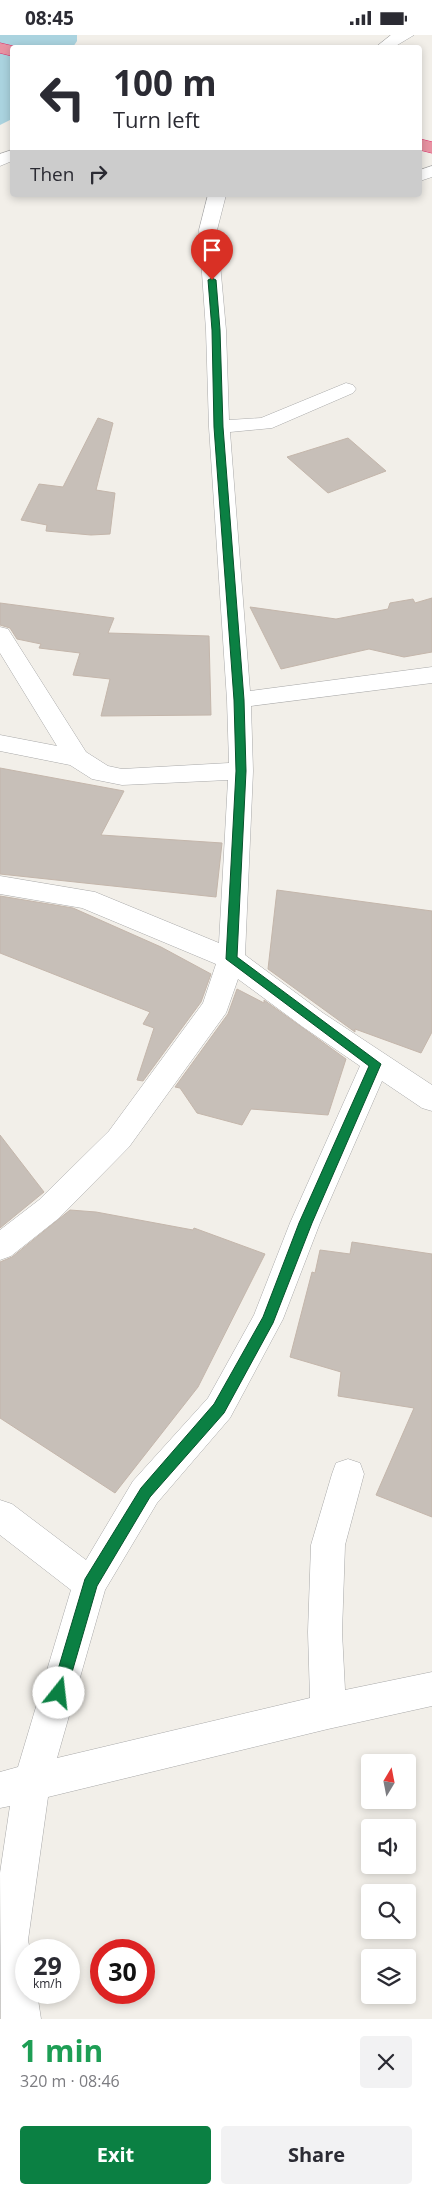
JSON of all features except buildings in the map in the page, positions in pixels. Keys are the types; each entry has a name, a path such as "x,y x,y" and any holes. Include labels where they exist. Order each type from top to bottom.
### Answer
{"street":[{"path":"387,45 406,35"},
{"path":"0,1247 49,1209 119,1139 216,1006 231,959 241,771 239,700 219,427 216,330 208,230 216,197"},
{"path":"219,427 265,423 346,389"},
{"path":"0,634 77,759"},
{"path":"239,700 432,675"},
{"path":"0,743 77,759 101,773 122,777 241,771"},
{"path":"0,885 86,899 231,959 376,1064 432,1100"},
{"path":"21,2019 8,1940 16,1787 90,1584 145,1492 219,1409 268,1319 305,1223 376,1064"},
{"path":"328,1711 325,1632 328,1545 348,1474"},
{"path":"0,1515 90,1584"},
{"path":"16,1787 328,1711 432,1689"}],"water":[{"path":"0,35 77,35 77,41 74,45 10,45 10,120 0,125"}],"route":[{"path":"59,1693 90,1584 145,1492 219,1409 268,1319 305,1223 352,1113 376,1064 231,959 241,771 239,700 219,427 216,330 212,280"}]}
